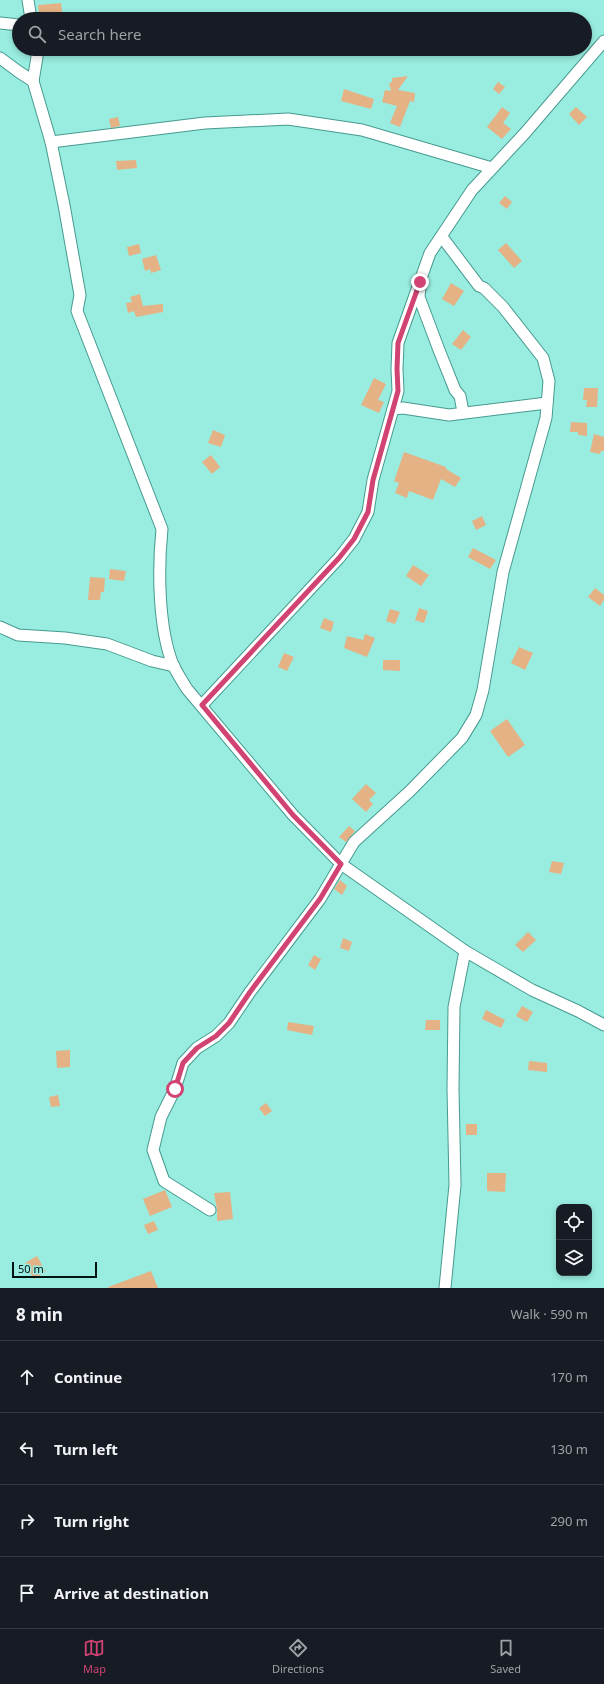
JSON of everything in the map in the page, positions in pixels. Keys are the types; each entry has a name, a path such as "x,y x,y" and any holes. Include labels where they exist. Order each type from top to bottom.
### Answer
{"street":[{"path":"28,0 30,12"},
{"path":"0,23 12,24"},
{"path":"592,55 604,41"},
{"path":"37,56 33,81 51,142 80,295 77,311 162,529 159,560 165,637 174,666 187,689 293,815 341,864 465,950 532,990 578,1011 604,1025"},
{"path":"202,705 339,558 354,539 368,512 373,480 398,391 398,343 430,252 442,237 472,190 525,133 591,56"},
{"path":"0,58 33,81"},
{"path":"51,142 205,123 288,119 362,130 492,168"},
{"path":"210,1210 164,1181 153,1150 161,1117 175,1089 183,1063 197,1048 216,1036 229,1023 250,992 320,899 354,842 410,791 462,738 476,715 483,690 503,572 546,418 549,381 543,358 503,307 484,288 479,286 442,237"},
{"path":"420,282 419,297 439,350 460,396 463,412"},
{"path":"393,409 403,408 449,415 463,412 548,403"},
{"path":"0,627 18,636 65,638 107,644 174,666"},
{"path":"445,1288 455,1185 453,1089 454,1007 465,950"}],"building":[{"path":"61,3 62,12 39,12 38,5"},
{"path":"408,76 398,90 415,93 414,102 410,101 400,127 390,123 397,106 382,102 385,90 391,91 389,83 392,82 392,78"},
{"path":"498,82 505,87 499,94 493,89"},
{"path":"344,89 374,99 371,109 341,101"},
{"path":"502,107 510,113 503,123 511,129 502,139 487,127"},
{"path":"576,107 587,117 579,125 569,114"},
{"path":"118,117 120,126 111,128 109,119"},
{"path":"136,160 137,168 117,170 116,161"},
{"path":"505,196 512,202 507,209 499,203"},
{"path":"506,243 522,261 514,268 498,250"},
{"path":"139,244 141,253 129,256 127,247"},
{"path":"156,255 161,270 151,273 150,269 145,271 142,259"},
{"path":"451,283 464,291 454,306 442,299"},
{"path":"140,294 143,306 163,304 163,312 136,317 134,311 128,313 126,303 132,302 130,297"},
{"path":"463,330 471,337 461,350 452,344"},
{"path":"374,378 386,384 378,400 384,402 379,413 361,405"},
{"path":"584,388 598,388 597,407 586,407 587,400 583,400"},
{"path":"571,422 587,423 587,436 578,435 578,432 570,432"},
{"path":"213,430 225,435 221,447 208,443"},
{"path":"594,434 604,437 604,451 601,451 600,454 590,452"},
{"path":"404,452 446,467 446,469 461,478 455,487 441,479 433,500 409,491 407,498 395,493 399,483 394,481"},
{"path":"211,455 220,467 212,474 202,462"},
{"path":"482,516 486,525 476,530 472,521"},
{"path":"473,548 496,560 490,569 468,557"},
{"path":"413,565 429,575 421,586 406,576"},
{"path":"110,569 126,571 124,581 109,579"},
{"path":"90,577 105,578 104,592 101,592 100,600 88,600"},
{"path":"595,588 604,595 604,600 600,606 588,597"},
{"path":"419,608 428,611 424,623 415,620"},
{"path":"390,609 400,612 395,624 386,621"},
{"path":"324,618 334,622 331,632 320,628"},
{"path":"365,634 375,638 367,657 344,648 347,636 363,640"},
{"path":"519,647 533,653 525,670 511,663"},
{"path":"284,653 294,657 287,671 278,667"},
{"path":"383,660 400,660 400,671 383,670"},
{"path":"507,719 525,745 508,757 490,731"},
{"path":"366,784 376,793 369,800 373,804 366,812 352,799"},
{"path":"349,826 355,831 346,842 339,837"},
{"path":"552,861 564,863 561,874 549,872"},
{"path":"340,880 347,886 342,895 334,889"},
{"path":"528,932 536,940 523,952 515,945"},
{"path":"343,938 352,942 349,951 340,948"},
{"path":"314,955 321,959 315,970 308,965"},
{"path":"522,1006 533,1012 527,1022 516,1016"},
{"path":"486,1010 505,1020 501,1028 482,1019"},
{"path":"426,1020 440,1020 440,1030 425,1030"},
{"path":"288,1022 314,1026 312,1035 287,1030"},
{"path":"70,1050 70,1067 57,1068 56,1051"},
{"path":"529,1061 547,1063 547,1072 528,1070"},
{"path":"58,1095 60,1106 51,1107 49,1097"},
{"path":"266,1103 272,1111 265,1116 259,1108"},
{"path":"466,1124 477,1124 477,1135 466,1135"},
{"path":"487,1173 506,1173 505,1192 487,1191"},
{"path":"165,1190 172,1207 150,1216 143,1199"},
{"path":"230,1192 233,1219 217,1221 214,1193"},
{"path":"154,1221 158,1230 148,1234 144,1225"},
{"path":"37,1256 46,1272 34,1279 25,1263"},
{"path":"151,1271 158,1288 108,1288 108,1287"}],"route":[{"path":"175,1089 183,1063 197,1048 216,1036 229,1023 250,992 320,899 341,864 293,815 202,705 339,558 354,539 368,512 373,480 398,391 398,343 420,282"}]}
